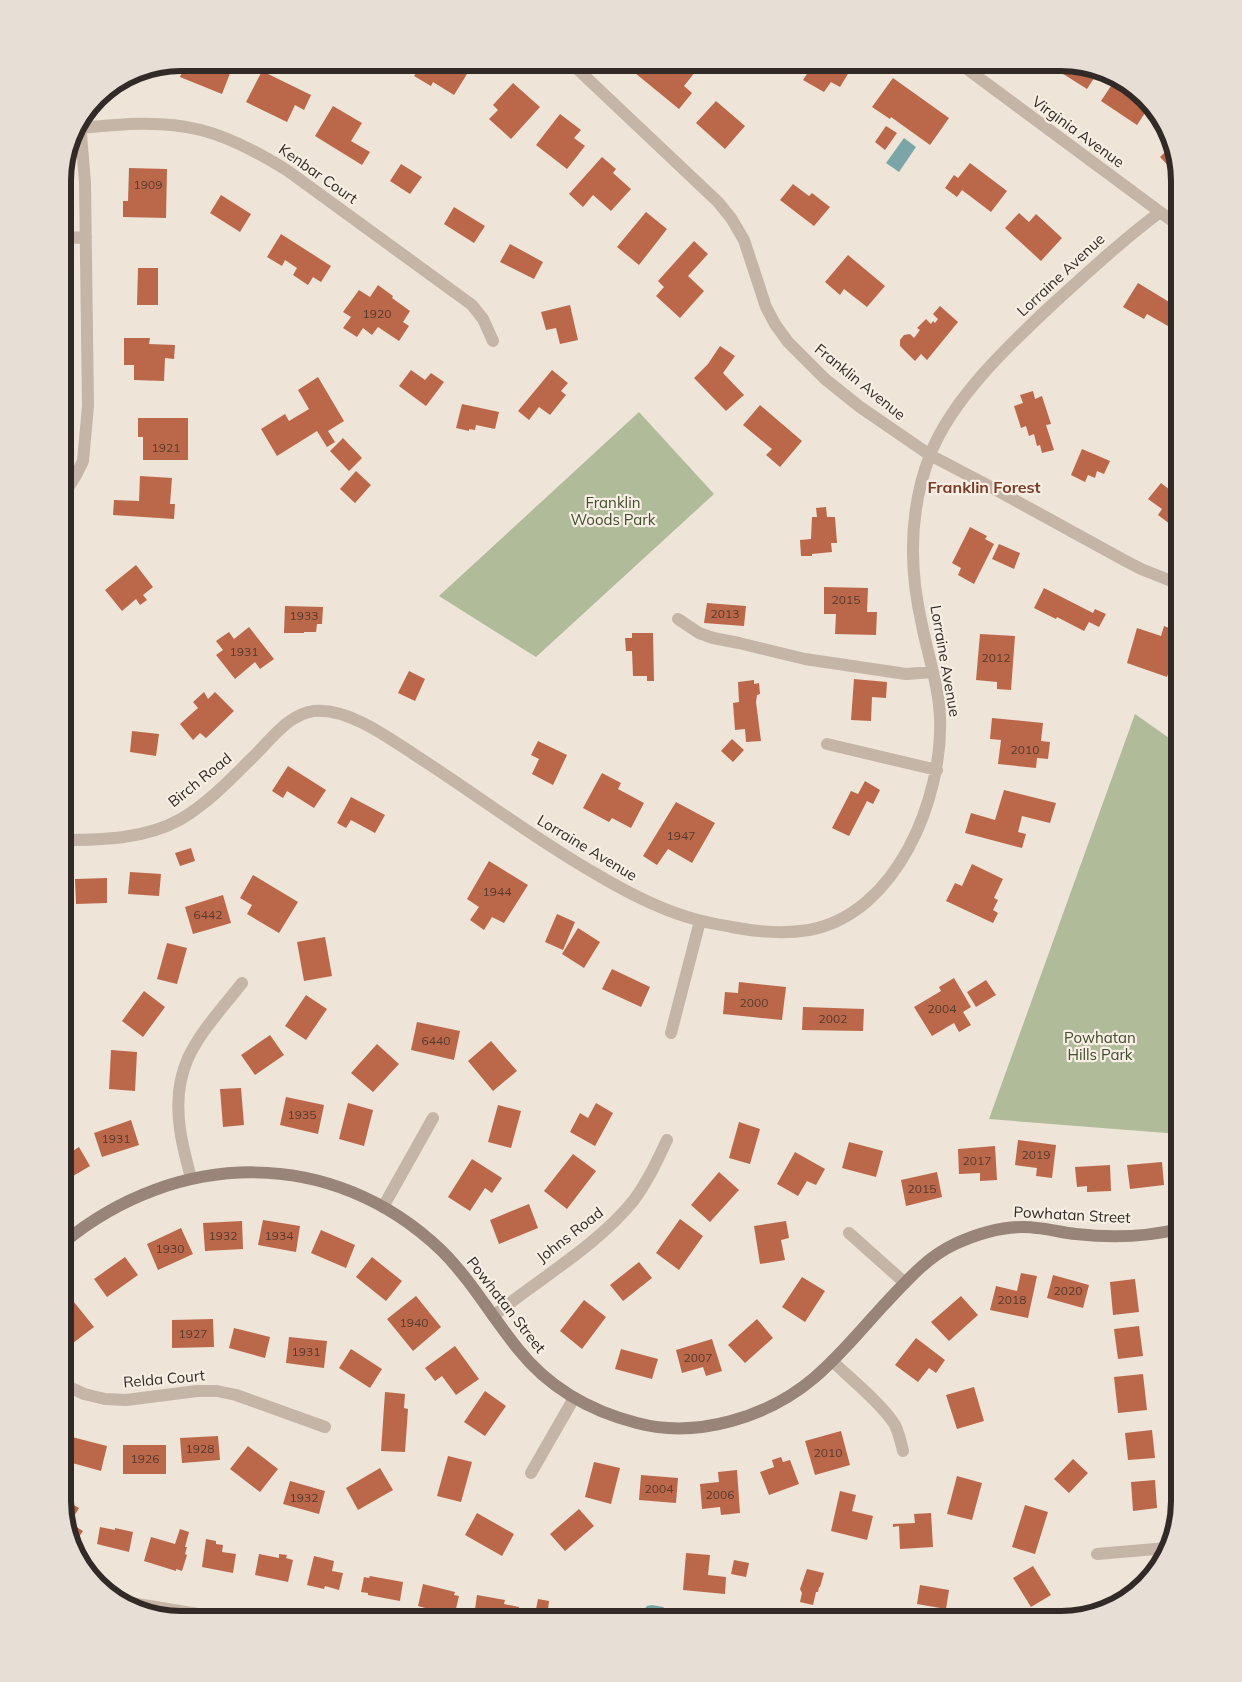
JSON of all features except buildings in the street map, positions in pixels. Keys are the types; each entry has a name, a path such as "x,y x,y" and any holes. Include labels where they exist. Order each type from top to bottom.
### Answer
{"street":[{"name":"Franklin Avenue","path":"580,71 673,158 718,202 731,218 744,240 766,307 775,324 793,348 826,379 860,407 930,456 1141,569 1171,581"},
{"name":"Virginia Avenue","path":"970,71 1171,220"},
{"name":"Kenbar Court","path":"87,125 164,124 194,128 260,153 288,171 472,305 483,319 493,341"},
{"path":"71,483 85,450 88,406 86,183 82,135"},
{"name":"Lorraine Avenue","path":"341,715 357,721 398,744 546,844 632,895 677,914 700,921 746,930 789,933 813,929 846,917 863,906 878,892 902,858 915,833 937,770 941,747 940,712 933,672 920,619 912,554 912,536 917,499 930,456 944,426 994,362 1030,325 1117,245 1160,212"},
{"path":"71,238 86,237"},
{"path":"678,619 699,633 713,638 805,659 906,674 933,672"},
{"name":"Birch Road","path":"71,840 129,836 175,822 192,812 215,793 294,718 317,710 341,715"},
{"path":"826,744 937,770"},
{"path":"670,1033 700,921"},
{"path":"191,1178 180,1131 178,1108 178,1088 182,1070 198,1039 242,983"},
{"path":"383,1207 433,1118"},
{"name":"Johns Road","path":"493,1316 597,1238 616,1220 634,1199 653,1171 667,1140"},
{"name":"Powhatan Street","path":"71,1237 110,1209 137,1196 191,1178 250,1172 282,1174 314,1180 346,1190 383,1207 422,1233 470,1283 518,1350 554,1386 610,1415 641,1424 667,1428 695,1427 722,1423 750,1415 776,1404 813,1379 926,1262 951,1246 974,1236 1011,1227 1111,1236 1143,1235 1171,1231"},
{"path":"849,1233 905,1283"},
{"path":"832,1361 886,1413 900,1438 903,1451"},
{"name":"Relda Court","path":"71,1388 84,1394 105,1399 126,1400 198,1391 217,1391 236,1395 325,1427"},
{"path":"530,1473 574,1398"},
{"path":"1097,1554 1159,1549"}],"green space":[{"name":"Franklin Woods Park","path":"639,412 714,494 536,657 439,596"},
{"name":"Powhatan Hills Park","path":"1135,714 1171,739 1171,1133 989,1119"}],"water":[{"path":"904,138 916,147 899,172 886,163"},
{"path":"647,1606 663,1607 668,1611 644,1611"}],"district":[{"name":"Franklin Forest","path":"984,487"}]}
